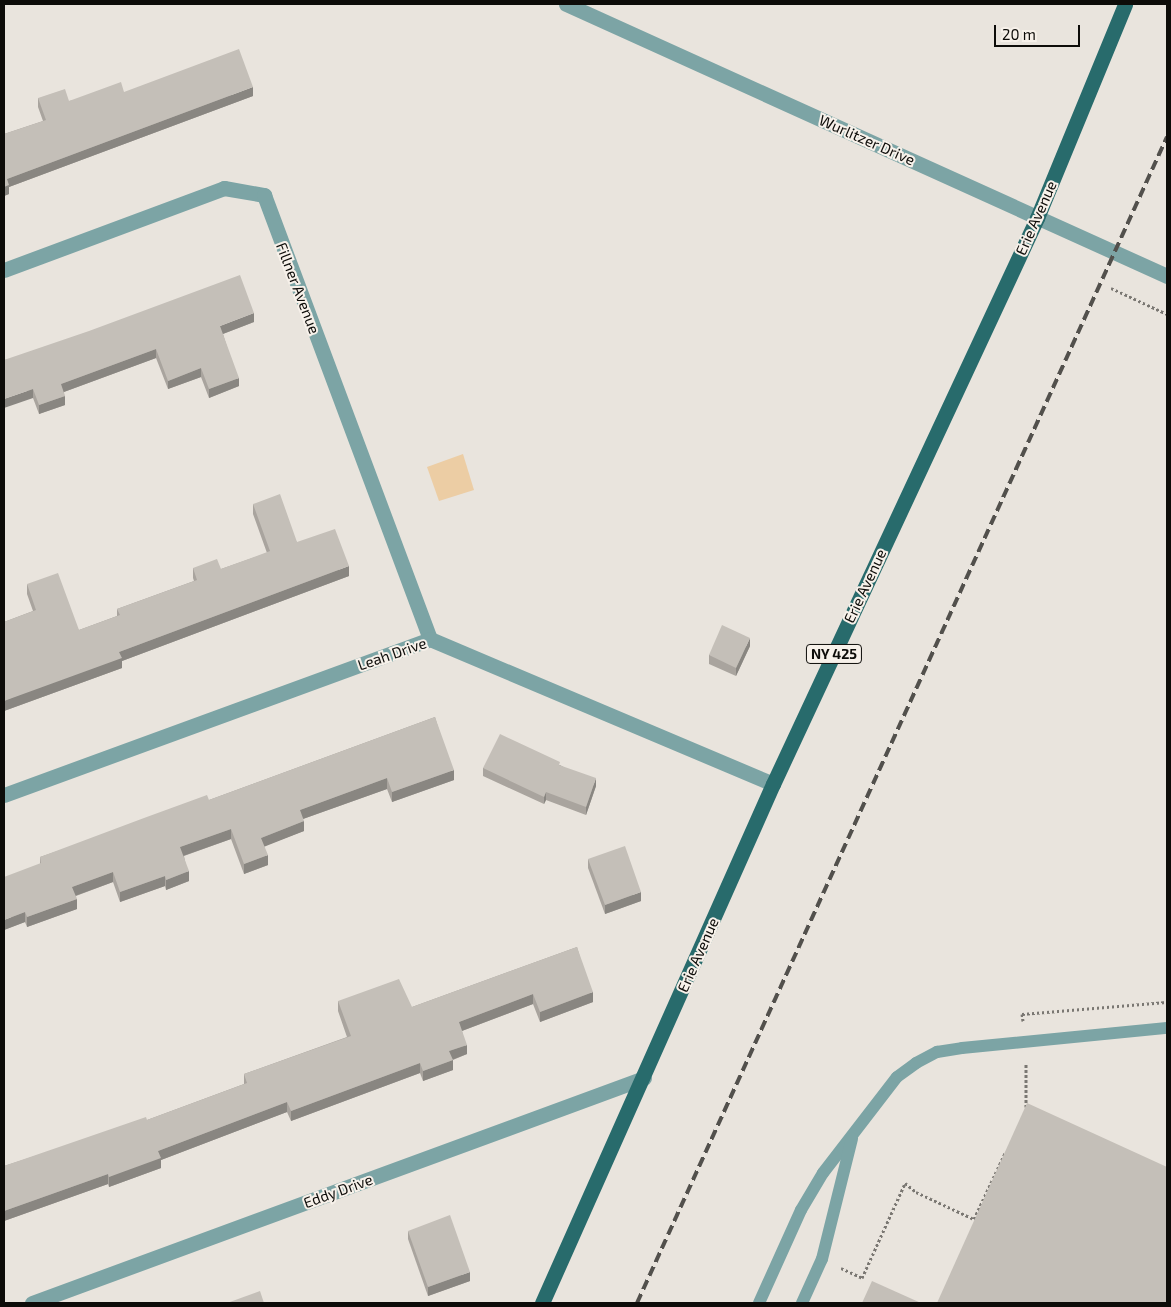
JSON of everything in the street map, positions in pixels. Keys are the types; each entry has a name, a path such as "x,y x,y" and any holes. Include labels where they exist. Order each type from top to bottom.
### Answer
{"main road":[{"name":"Erie Avenue","path":"542,1303 644,1078 773,784 1037,218 1125,4"}],"street":[{"name":"Wurlitzer Drive","path":"566,4 1167,276"},
{"name":"Fillner Avenue","path":"4,270 224,188 264,195 430,639"},
{"name":"Leah Drive","path":"4,795 430,639 773,784"},
{"name":"Eddy Drive","path":"32,1303 644,1078"}],"lane":[{"path":"759,1303 802,1210 823,1173 897,1077 937,1052 1167,1028"},
{"path":"802,1303 822,1259 853,1133"}],"path":[{"path":"1111,288 1167,314"},
{"path":"1023,1024 1022,1014 1167,1002"},
{"path":"1023,1113 1027,1104 1026,1060"},
{"path":"1027,1104 1034,1110"},
{"path":"836,1266 862,1278 905,1183 916,1192 974,1219 1007,1149"}],"shaded area":[{"path":"463,454 474,490 439,501 427,467"}],"building":[{"path":"239,49 253,87 7,179 9,185 4,187 4,134 46,120 38,98 65,89 69,101 121,82 124,92"},
{"path":"240,275 254,313 220,326 239,378 209,389 201,368 168,381 156,349 61,384 65,396 39,405 33,389 4,399 4,360 89,331"},
{"path":"280,494 297,542 335,529 349,566 119,652 122,658 4,701 4,622 36,610 27,584 58,573 79,630 120,615 117,609 197,580 193,568 217,559 221,569 270,551 253,504"},
{"path":"722,625 750,638 736,668 709,655"},
{"path":"435,717 454,770 392,792 387,778 300,810 304,821 261,838 268,855 244,864 231,829 180,847 189,871 166,880 165,876 120,892 113,872 72,887 77,899 27,917 25,912 4,920 4,877 41,863 40,857 207,795 209,800"},
{"path":"500,734 560,762 559,765 596,778 586,807 546,792 544,797 483,768"},
{"path":"625,846 641,892 605,905 588,859"},
{"path":"577,947 593,992 540,1012 533,994 459,1022 467,1045 449,1051 453,1060 423,1071 420,1063 291,1111 287,1102 158,1151 161,1158 109,1177 108,1174 4,1211 4,1166 146,1117 147,1120 247,1083 244,1074 351,1036 338,1001 399,979 412,1007"},
{"path":"1027,1103 1167,1167 1167,1303 937,1303"},
{"path":"450,1215 470,1272 428,1287 408,1231"},
{"path":"872,1281 921,1303 862,1303"},
{"path":"260,1291 264,1303 227,1303"}],"railway":[{"path":"637,1303 1167,137"}]}
